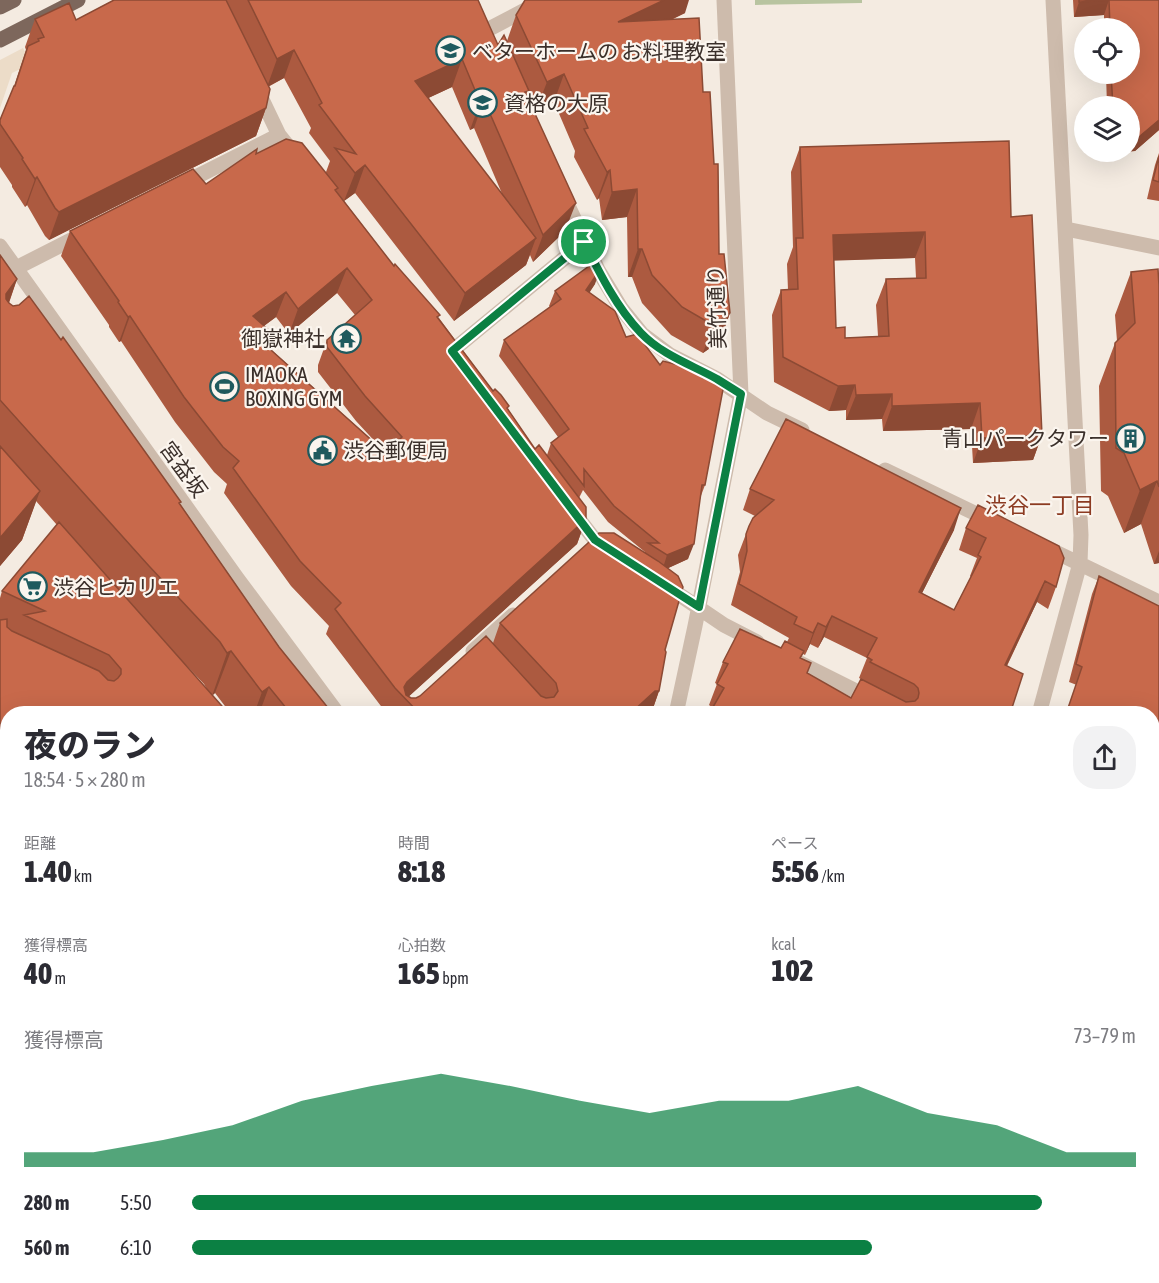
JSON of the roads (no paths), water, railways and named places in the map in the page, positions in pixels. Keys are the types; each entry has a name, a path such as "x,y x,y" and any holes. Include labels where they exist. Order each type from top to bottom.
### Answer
{"main road":[{"path":"0,7 14,0"},
{"path":"0,40 78,0"}],"street":[{"path":"489,30 544,0"},
{"name":"美竹通り","path":"678,706 741,394 724,0"},
{"path":"1041,706 1080,563 1066,229 1053,0"},
{"path":"249,72 279,135 308,171"},
{"path":"173,188 279,135"},
{"path":"560,189 598,270 621,308 642,334 670,355 717,379 767,413 810,434"},
{"path":"16,268 92,229"},
{"path":"1066,229 1159,248"},
{"path":"451,351 584,242"},
{"name":"宮益坂","path":"0,246 16,268 33,301 332,706"},
{"path":"875,465 1004,527"},
{"path":"561,495 591,544 623,558"},
{"path":"1037,543 1159,602"},
{"path":"651,576 724,625 881,706"},
{"path":"462,661 481,651 519,609"}],"place":[{"name":"ベターホームの お料理教室","path":"451,51"},
{"name":"資格の大原","path":"483,103"},
{"name":"御嶽神社","path":"346,338"},
{"name":"IMAOKA BOXING GYM","path":"224,386"},
{"name":"青山パークタワー","path":"1130,438"},
{"name":"渋谷郵便局","path":"322,450"},
{"name":"渋谷ヒカリエ","path":"32,587"}],"district":[{"name":"渋谷一丁目","path":"1040,505"}]}
